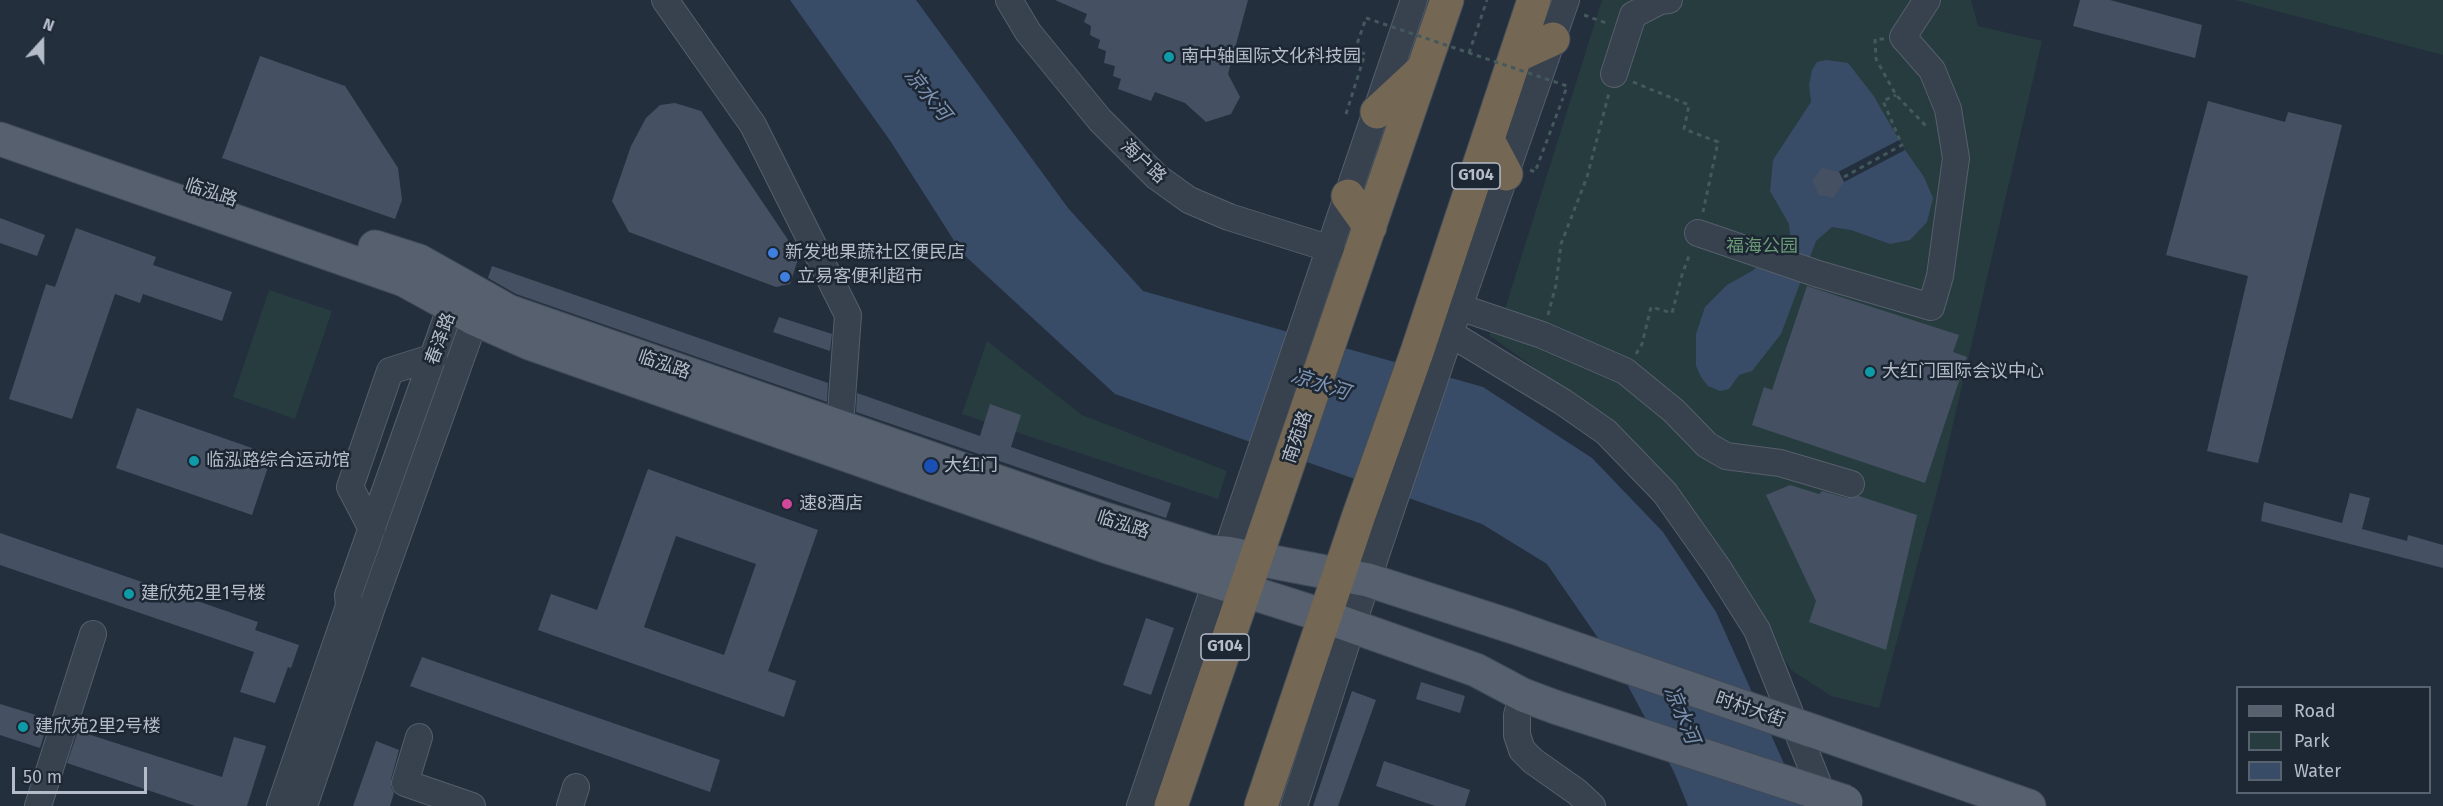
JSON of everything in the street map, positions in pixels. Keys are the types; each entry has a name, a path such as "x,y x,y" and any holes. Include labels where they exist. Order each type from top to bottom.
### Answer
{"highway":[{"name":"南苑路","path":"1171,806 1236,571 1266,483 1323,317 1370,227 1447,0"},
{"name":"G104","path":"1261,806 1338,621 1430,356 1488,140 1515,56 1555,3"},
{"path":"1515,56 1553,39"},
{"path":"1361,113 1424,68"},
{"path":"1488,140 1506,174"},
{"path":"1348,196 1370,227"}],"main road":[{"name":"临泓路","path":"0,123 418,261 467,306 508,311 1105,519 1210,552 1236,571 1338,621"},
{"name":"临泓路","path":"0,139 404,280 467,306 563,355 1105,546 1236,571 1353,577"},
{"name":"时村大街","path":"1353,577 1510,626 2029,806"},
{"path":"1338,621 1476,670 1523,695 1844,804"}],"street":[{"path":"665,0 753,125 848,315 838,426"},
{"name":"海户路","path":"1009,0 1028,32 1100,120 1157,177 1189,201 1229,217 1331,249"},
{"path":"1323,317 1331,249 1348,196 1361,113 1414,0"},
{"path":"1614,75 1633,15 1660,1 1669,0"},
{"path":"1698,233 1818,274 1931,307 1940,276 1956,158 1948,109 1932,70 1903,37 1927,0"},
{"path":"1430,356 1451,334 1553,39 1555,3"},
{"name":"春泽路","path":"280,806 349,606 348,595 434,357 467,306"},
{"name":"春泽路","path":"304,806 372,607 467,306"},
{"path":"1459,308 1542,336 1625,371 1674,411 1707,445 1726,456 1780,464 1851,484"},
{"path":"1451,334 1563,402 1606,432 1665,493 1718,568 1757,630 1844,804"},
{"path":"372,530 350,487 390,371 434,357"},
{"path":"1140,806 1236,571"},
{"path":"1294,806 1338,621"},
{"path":"38,806 93,634"},
{"path":"1523,695 1517,716 1517,735 1522,750 1592,806"},
{"path":"419,737 405,783 472,806"}],"path":[{"path":"1469,53 1486,2"},
{"path":"1555,3 1628,31"},
{"path":"1361,113 1365,54 1355,50 1366,18 1567,86 1538,162"},
{"path":"1903,37 1890,40 1875,39 1876,59 1896,95 1956,158"},
{"path":"1542,336 1556,285 1562,244 1587,177 1614,75 1689,105 1684,129 1718,142 1698,233 1682,275 1672,314 1652,307 1642,344 1625,371"},
{"path":"1844,177 1902,145 1883,101 1896,95"}],"green space":[{"name":"福海公园","path":"1602,0 1971,0 1978,26 2042,41 1941,476 1879,708 1831,696 1791,670 1683,495 1596,412 1489,335 1504,312"},
{"path":"2235,0 2443,0 2443,55"},
{"path":"269,290 332,311 295,419 233,397"},
{"path":"987,341 1082,415 1227,471 1218,499 962,414"}],"water":[{"name":"凉水河","path":"790,0 916,0 1068,208 1143,291 1483,387 1592,458 1663,532 1716,612 1803,806 1688,806 1674,772 1618,667 1547,564 1482,524 1115,394 962,253 891,142"},
{"path":"1826,60 1848,63 1873,95 1905,150 1924,177 1933,198 1927,222 1910,240 1890,244 1851,230 1832,227 1816,241 1781,334 1752,371 1739,375 1729,389 1720,391 1708,386 1696,366 1696,334 1705,307 1727,285 1752,271 1781,247 1790,235 1789,224 1770,191 1773,160 1811,102 1809,85 1812,70 1817,62"}],"pier":[{"path":"1899,140 1905,150 1844,182 1838,172"}],"building":[{"name":"南中轴国际文化科技园","path":"1055,0 1248,0 1228,74 1240,97 1231,114 1206,122 1185,103 1155,92 1151,101 1118,89 1121,79 1113,76 1115,66 1104,63 1106,51 1098,48 1100,40 1090,35 1091,26 1084,22 1087,14"},
{"path":"2080,0 2110,0 2202,25 2195,58 2073,26"},
{"path":"260,56 345,86 398,168 402,200 395,219 222,158"},
{"path":"2208,101 2285,122 2288,112 2342,125 2258,463 2207,451 2248,276 2166,255"},
{"path":"675,103 701,111 799,256 790,284 776,287 629,232 612,201 631,146 646,118 660,105"},
{"path":"1822,168 1839,172 1844,182 1833,198 1819,195 1812,181"},
{"path":"0,218 45,235 37,256 0,243"},
{"path":"76,228 156,257 153,265 232,292 222,321 143,294 140,303 115,294 72,419 9,399 46,284 55,287"},
{"path":"492,266 828,383 827,402 516,294 488,278"},
{"name":"大红门国际会议中心","path":"1807,286 1959,335 1953,352 1967,357 1925,483 1752,425 1764,387 1772,390"},
{"path":"779,317 832,334 830,351 773,332"},
{"path":"857,393 980,436 990,404 1021,415 1011,447 1171,503 1166,518 856,412"},
{"name":"临泓路综合运动馆","path":"137,408 272,455 252,515 116,468"},
{"path":"648,469 818,530 768,671 796,681 784,717 538,630 551,594 597,610","holes":["676,536 756,564 724,655 644,627"]},
{"path":"1790,485 1819,494 1822,491 1847,498 1859,496 1917,515 1886,650 1809,622 1816,601 1766,495"},
{"path":"2350,493 2370,498 2362,529 2407,541 2408,535 2443,545 2443,568 2261,521 2264,502 2342,523"},
{"name":"建欣苑2里1号楼","path":"0,533 258,622 255,630 299,645 275,703 240,692 254,652 0,565"},
{"path":"1146,618 1174,628 1151,695 1123,685"},
{"path":"422,657 720,760 710,792 410,686"},
{"path":"1421,682 1465,696 1460,713 1416,699"},
{"path":"1352,691 1376,700 1338,806 1313,806"},
{"name":"建欣苑2里2号楼","path":"0,704 49,719 40,748 0,735"},
{"path":"78,731 222,777 234,737 266,746 247,806 195,806 67,763"},
{"path":"376,741 399,750 391,779 394,793 390,806 353,806"},
{"path":"1384,761 1470,790 1465,806 1435,806 1376,786"}],"place":[{"name":"南中轴国际文化科技园","path":"1169,57"},
{"name":"新发地果蔬社区便民店","path":"773,253"},
{"name":"立易客便利超市","path":"785,277"},
{"name":"大红门国际会议中心","path":"1870,372"},
{"name":"临泓路综合运动馆","path":"194,461"},
{"name":"大红门","path":"931,466"},
{"name":"速8酒店","path":"787,504"},
{"name":"建欣苑2里1号楼","path":"129,594"},
{"name":"建欣苑2里2号楼","path":"23,727"}]}
